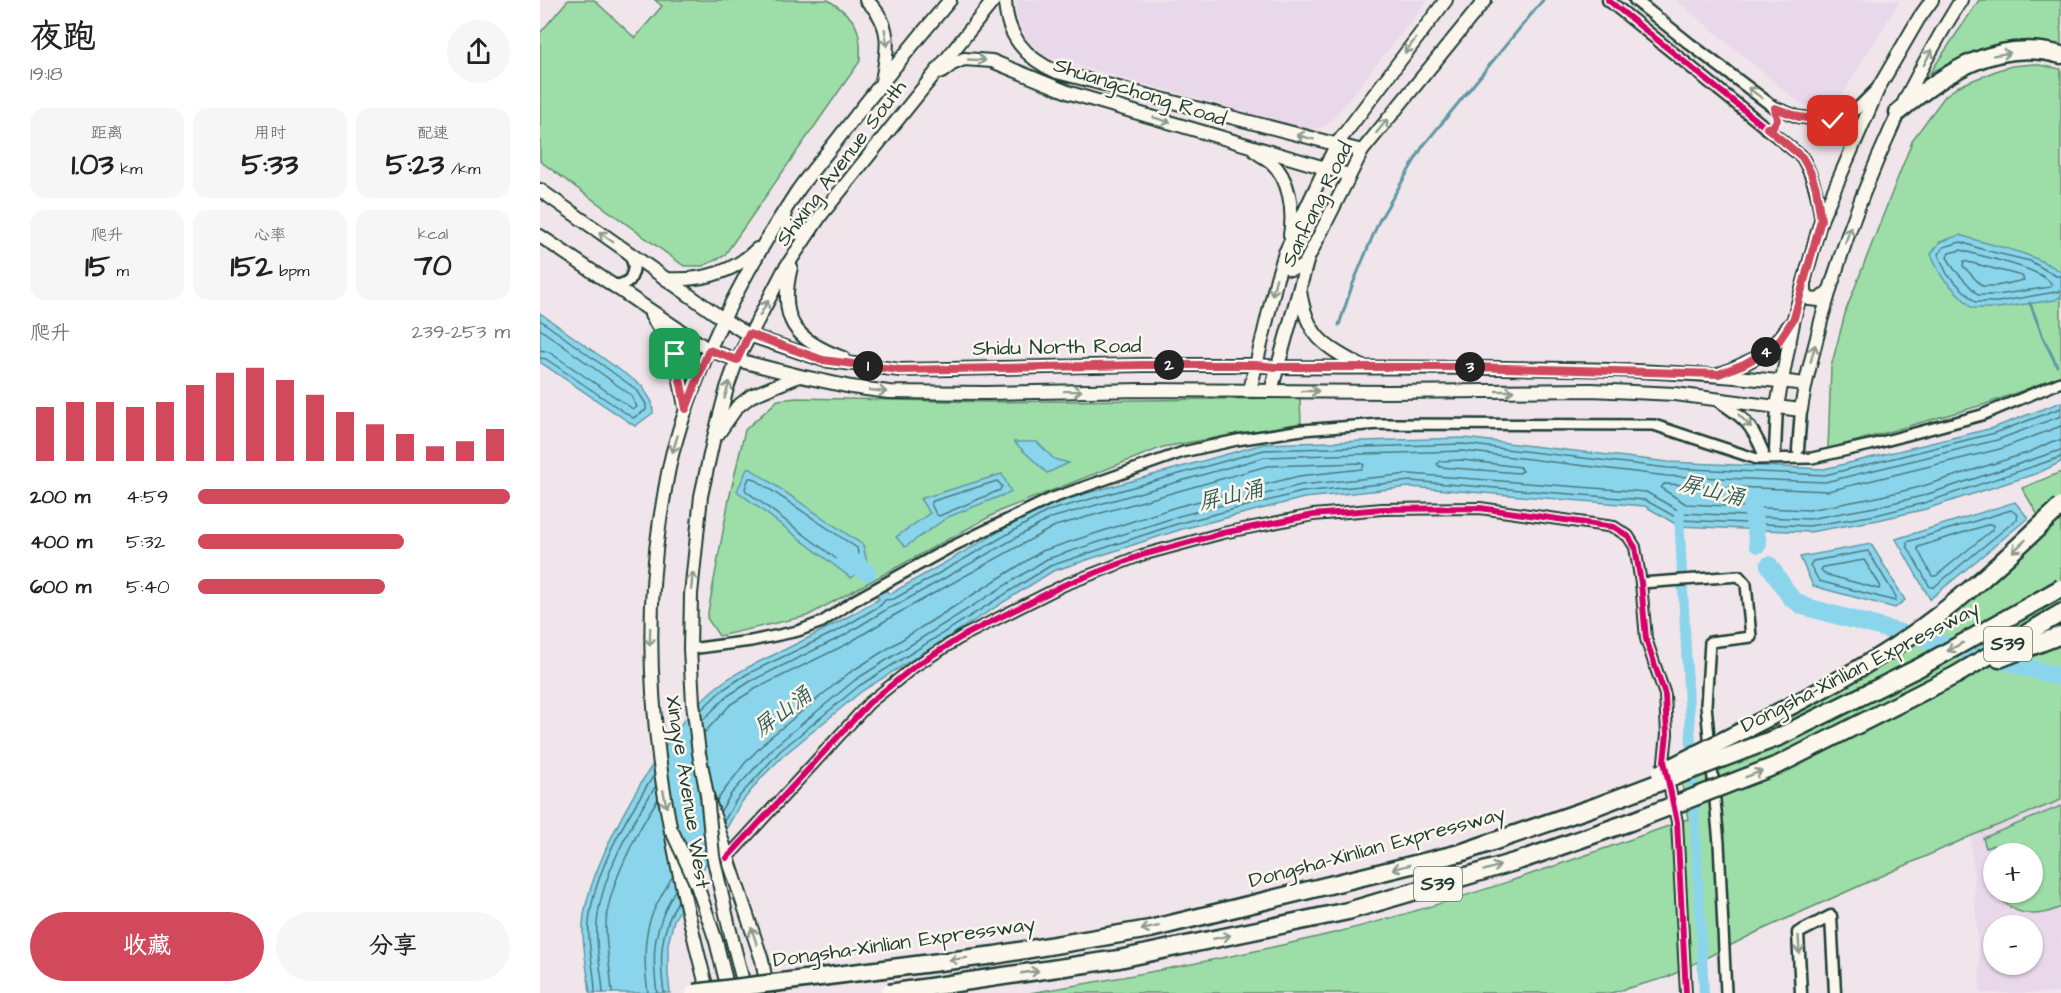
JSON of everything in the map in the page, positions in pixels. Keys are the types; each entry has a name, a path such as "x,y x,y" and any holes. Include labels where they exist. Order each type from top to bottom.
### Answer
{"highway":[{"path":"1898,112 1931,85 1976,60 2023,51 2047,51 2061,55"},
{"path":"1597,806 1727,737 1815,694 1899,643 1970,589 2061,506"},
{"name":"Dongsha-Xinlian Expressway","path":"694,993 994,955 1150,929 1460,852 1597,806 1779,737 1920,667 2061,588"},
{"name":"S39","path":"889,993 1119,959 1348,911 1498,866 1630,822 1780,764 1956,675 2061,613"},
{"path":"1956,675 2061,635"}],"main road":[{"path":"866,0 876,9 885,28 888,48 882,82"},
{"name":"Shixing Avenue South","path":"709,350 723,319 769,235 795,193 950,0"},
{"name":"Shixing Avenue South","path":"737,360 793,256 820,215 994,0"},
{"name":"Shuangchong Road","path":"1005,0 1006,15 1012,33 1029,56 1046,67 1362,151"},
{"name":"Sanfang Road","path":"1250,390 1287,248 1336,145 1446,0"},
{"name":"Sanfang Road","path":"1271,391 1308,258 1362,151 1485,0"},
{"path":"1777,406 1794,318 1821,220 1879,87 1932,0"},
{"path":"540,236 709,350 737,360 851,387 889,392 986,393 1142,390 1389,392 1591,390 1674,394 1801,410 1805,384 1830,290 1863,194 1898,112 1961,0"},
{"name":"Shuangchong Road","path":"926,84 952,64 964,59 992,61 1070,93 1349,175"},
{"path":"1247,146 1272,164 1287,190 1291,207 1286,262 1290,269 1303,267 1308,258"},
{"name":"Shidu North Road","path":"540,190 723,319 749,334 823,360 900,370 1256,365 1675,372 1719,374 1805,384"},
{"path":"784,212 787,228 793,233 811,230"},
{"path":"664,279 691,280 725,271 744,261 769,235"},
{"path":"793,256 786,286 787,312 795,328 810,343 839,357 867,366"},
{"path":"1805,281 1805,293 1809,299 1819,300 1830,290"},
{"path":"1300,288 1307,320 1314,335 1336,353 1364,368"},
{"path":"647,309 675,354 686,409"},
{"path":"1719,374 1767,351 1779,341 1794,318"},
{"name":"Xingye Avenue West","path":"708,993 685,905 672,831 657,742 650,656 654,563 672,454 686,409 709,350"},
{"name":"Xingye Avenue West","path":"737,360 727,388 701,496 690,594 690,649 693,703 707,795 762,960 768,993"},
{"path":"1142,365 1150,367 1154,373 1154,381 1142,390"},
{"path":"851,387 842,377 843,371 867,366"},
{"path":"1386,367 1376,372 1375,383 1379,388 1389,392"},
{"path":"1674,394 1686,388 1683,374 1675,372"},
{"path":"713,441 737,407 751,396 800,376"},
{"path":"707,795 713,856 746,993"},
{"path":"672,831 697,885 716,941 729,993"}],"street":[{"path":"1609,0 1802,157 1816,188 1821,220"},
{"path":"1635,0 1775,108 1799,117 1833,121 1858,108 1879,87"},
{"path":"1767,128 1773,127 1777,120 1775,108"},
{"path":"611,285 620,285 629,281 635,270 634,261 628,253"},
{"path":"690,649 751,641 798,631 822,622 855,600 949,548 1050,499 1183,452 1307,429 1380,424 1654,425 1757,459 1812,458 1982,415 2061,382"},
{"path":"1717,400 1741,416 1769,451 1777,406"},
{"path":"1798,450 1801,410"},
{"path":"727,858 869,703 915,666 963,636 1064,585 1142,555 1223,533 1313,515 1382,509 1480,508 1614,527 1628,536 1635,548 1646,639 1665,694 1664,760 1677,822 1686,993"},
{"path":"1641,583 1739,576 1746,584 1751,637 1710,642 1706,705 1719,843 1726,993"},
{"path":"1801,993 1798,933 1831,916 1835,993"}],"shaded area":[{"path":"1016,0 1428,0 1330,122 1322,127 1309,129 1043,56 1027,39 1017,17"},
{"path":"1676,0 1900,0 1842,95 1821,103 1802,105"},
{"path":"2061,800 2061,993 1981,993 1971,836"}],"green space":[{"path":"568,0 594,0 635,38 662,6 655,0 828,0 845,12 855,25 860,40 860,61 724,256 703,266 684,266 540,161 540,33"},
{"path":"1979,0 2061,0 2061,47 2044,44 2010,44 1977,52 1930,73"},
{"path":"2034,64 2061,69 2061,376 1986,404 1828,449 1831,367 1846,310 1913,139 1945,96 1959,86 1998,70"},
{"path":"797,398 990,402 1300,398 1301,423 1163,447 1002,510 807,616 719,636 707,618 729,499 745,430 778,400"},
{"path":"2061,472 2061,800 1971,836 1759,931 1668,977 1611,993 1030,993 1184,966 1338,932 1471,894 1688,819 1677,756 1792,700 1893,640 1970,580 2039,517 2022,488"},
{"path":"2061,806 2061,907 2034,914 2017,911 2005,903 2043,903 2043,843 1984,843 1983,838"}],"water":[{"path":"1960,235 2025,254 2061,272 2061,296 2055,300 1998,308 1972,308 1942,277 1931,254 1940,242"},
{"path":"540,313 642,386 652,402 653,413 635,426 540,362"},
{"name":"屏山涌","path":"2061,402 2061,462 2038,473 1926,509 1810,532 1679,526 1645,506 1410,487 1304,498 1182,529 1053,571 862,691 784,755 762,777 741,803 674,920 668,944 670,993 590,993 583,925 588,898 598,867 633,796 677,730 698,704 735,674 824,630 879,599 875,593 883,588 890,594 1046,505 1263,444 1464,438 1668,462 1824,469 1993,428"},
{"path":"1014,442 1037,442 1054,459 1069,463 1047,473"},
{"path":"748,467 863,545 868,566 851,578 737,491"},
{"path":"1002,474 1011,492 948,517 905,547 896,537 930,513 920,499"},
{"path":"2015,502 2028,518 1930,599 1896,539"},
{"path":"1871,544 1905,600 1895,608 1813,586 1800,557"}],"waterway":[{"path":"1339,325 1352,286 1379,221 1423,146 1543,0"},
{"path":"2030,303 2057,366"},
{"name":"屏山涌","path":"1752,508 1758,544"},
{"path":"1679,514 1704,993"},
{"path":"844,555 867,572"},
{"path":"1769,565 1791,598 1803,606 2061,677"}],"cycle path":[{"path":"1608,0 1802,157 1815,188 1821,220"},
{"path":"727,858 869,703 915,666 963,636 1064,585 1142,555 1223,533 1313,515 1382,509 1480,508 1614,527 1628,536 1635,547 1646,639 1665,695 1667,734 1664,761 1677,822 1686,993"}],"route":[{"path":"675,354 686,409 709,350 737,360 749,334 823,360 900,370 1256,365 1364,368 1470,367 1719,374 1755,358 1779,341 1794,318 1821,220 1816,188 1802,157 1767,128 1773,127 1777,120 1775,108 1799,117 1833,121"}]}
